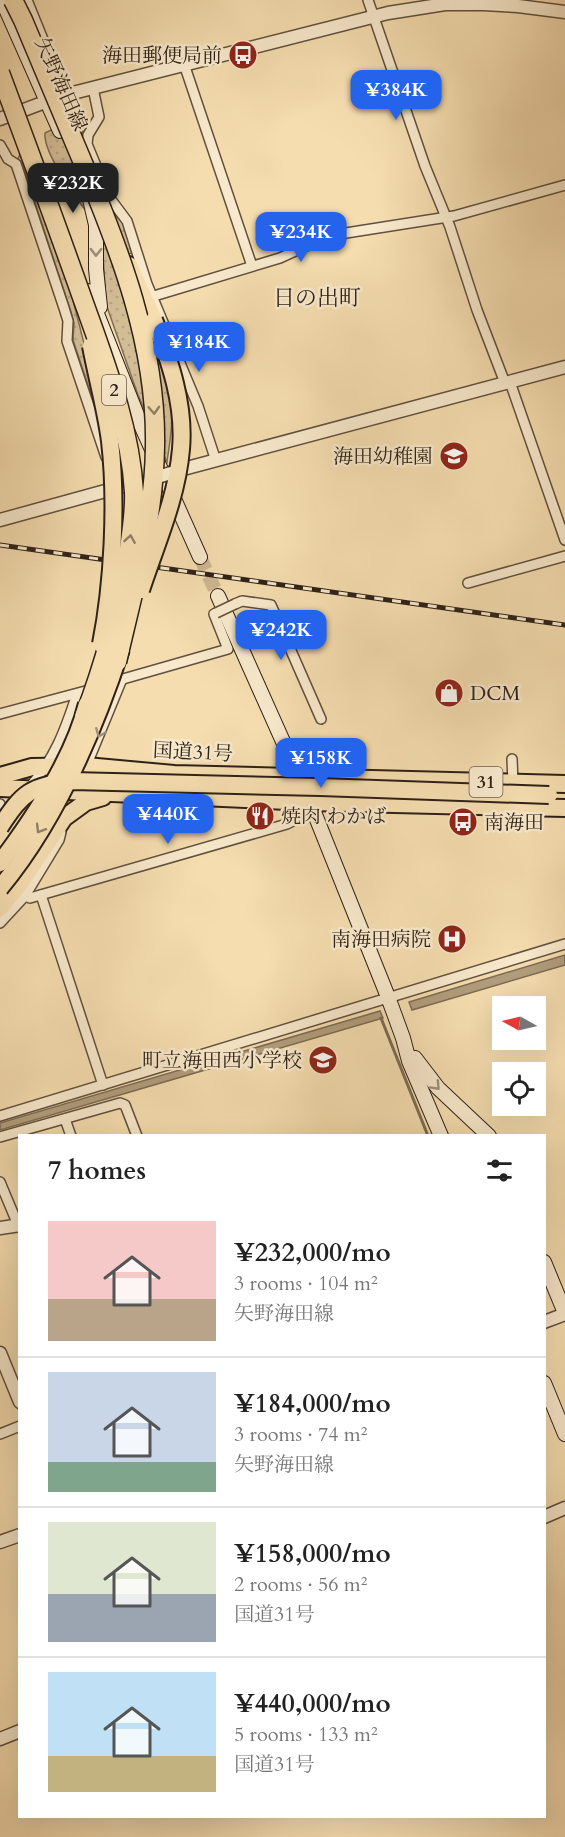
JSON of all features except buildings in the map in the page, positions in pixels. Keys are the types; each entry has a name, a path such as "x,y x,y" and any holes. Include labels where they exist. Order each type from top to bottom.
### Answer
{"highway":[{"name":"2","path":"0,888 40,830 66,783 119,671 152,499 155,446 152,382 132,287 109,223 13,0"},
{"name":"2","path":"0,73 116,395 131,460 134,494 132,529 124,577 99,675 84,717 56,776 0,863"},
{"path":"88,194 129,265 154,320 171,366 182,429 182,448 174,489 119,671"},
{"path":"59,223 67,265 91,346 110,439 113,494 108,601 84,717"},
{"name":"国道31号","path":"0,776 32,767 86,766 174,774 565,784"},
{"path":"0,826 29,791 45,785 72,781 332,787 557,796"},
{"name":"31","path":"0,788 310,802 565,808"},
{"path":"0,908 22,890 64,818 86,802 103,797 151,794"}],"main road":[{"name":"矢野海田線","path":"2,0 88,194 96,225 96,269 103,326"},
{"name":"矢野海田線","path":"0,73 27,135 59,223 103,326 141,424 200,557"},
{"path":"218,596 310,802 389,999 409,1061 440,1134"},
{"path":"403,1038 431,1081 487,1134"},
{"path":"546,1267 565,1313"},
{"path":"546,1388 565,1434"}],"street":[{"path":"27,0 55,69"},
{"path":"368,0 422,156 565,540"},
{"path":"0,119 47,101 93,88 374,16 445,4 499,2 565,12"},
{"path":"184,64 252,266"},
{"path":"93,88 99,117 88,135 87,144 109,197 128,221 147,284 198,406 216,461"},
{"path":"0,145 4,161 16,165 64,308 68,321 67,341 116,488"},
{"path":"153,296 280,258 306,246 346,233 454,216 565,185"},
{"path":"0,520 565,367"},
{"path":"468,583 565,556"},
{"path":"0,714 77,694 119,671 228,649 214,614 242,602 271,605 321,719"},
{"path":"64,818 73,792 86,766 119,671"},
{"path":"0,826 47,767 66,727 77,694"},
{"path":"512,759 513,783"},
{"path":"0,923 22,890 30,898 287,824 293,821 310,802"},
{"path":"0,804 2,811 0,826"},
{"path":"41,895 103,1085"},
{"path":"0,1116 565,944"},
{"path":"0,1137 28,1127 120,1103 125,1105 136,1134"},
{"path":"22,1111 28,1127"},
{"path":"65,1119 70,1134"},
{"path":"0,1182 18,1223"},
{"path":"0,1228 18,1225"},
{"path":"546,1321 565,1313"},
{"path":"0,1353 18,1397"},
{"path":"0,1434 18,1427"},
{"path":"546,1515 565,1508"},
{"path":"0,1542 18,1535"},
{"path":"0,1739 18,1732"}],"shaded area":[{"path":"72,120 83,131 81,140 110,210 123,223 132,253 129,254 83,207 59,171 49,150 45,133"},
{"path":"21,151 64,265 89,363 96,409 73,340 74,323 71,312 22,163 18,159"},
{"path":"102,237 136,301 163,368 172,416 167,462 138,395 106,304"},
{"path":"565,955 565,965 412,1010 409,1002"},
{"path":"380,1011 383,1018 0,1130 0,1123"}],"waterway":[{"path":"381,1018 427,1134"}],"tunnel":[{"path":"200,557 218,596"}],"railway":[{"path":"0,545 565,625"}],"place":[{"name":"海田郵便局前","path":"243,55"},
{"name":"海田幼稚園","path":"454,456"},
{"name":"DCM","path":"449,693"},
{"name":"焼肉 わかば","path":"260,816"},
{"name":"南海田","path":"463,822"},
{"name":"南海田病院","path":"452,939"},
{"name":"町立海田西小学校","path":"323,1060"}],"district":[{"name":"日の出町","path":"317,298"}]}
